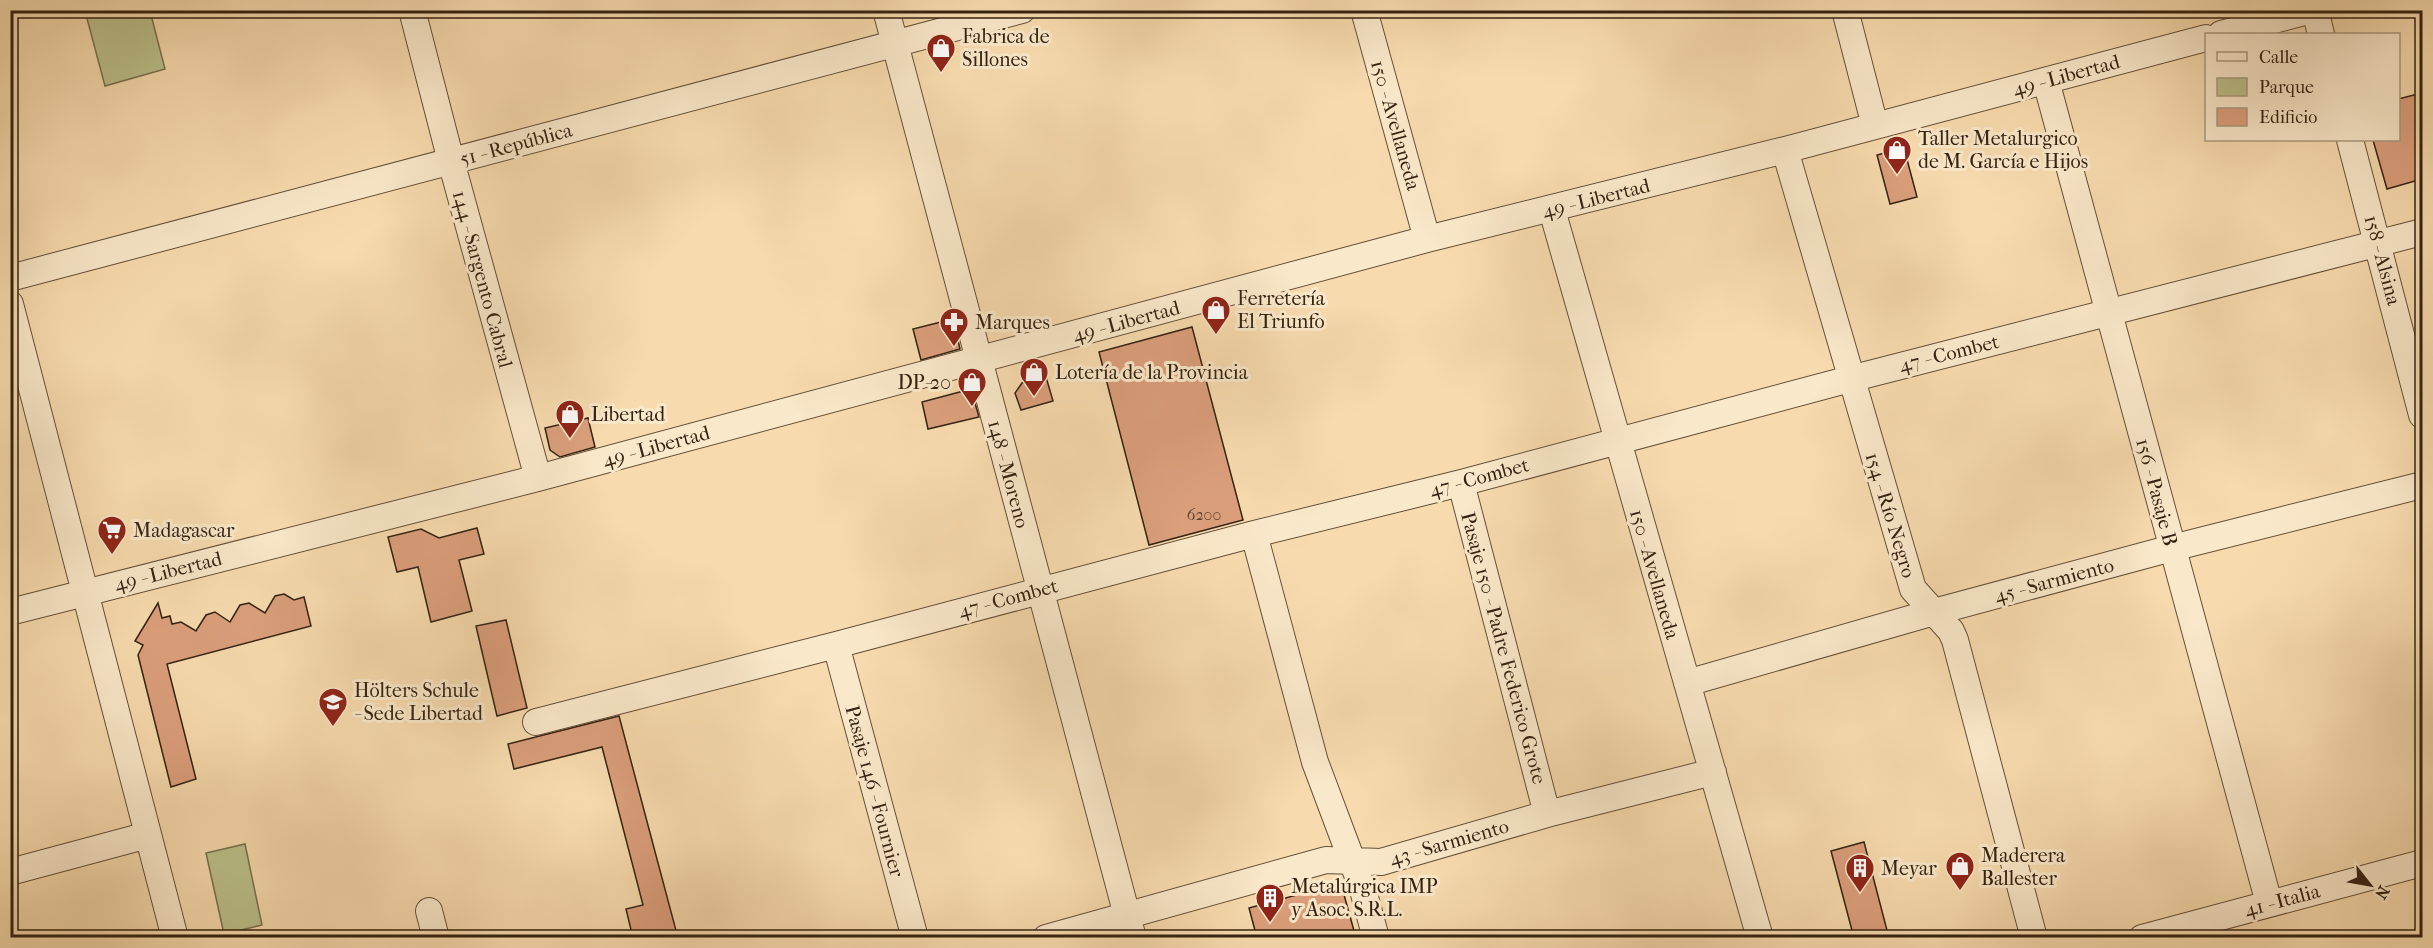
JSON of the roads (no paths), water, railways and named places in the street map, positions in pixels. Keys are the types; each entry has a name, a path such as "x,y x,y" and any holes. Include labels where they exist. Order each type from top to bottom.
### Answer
{"street":[{"name":"144 - Sargento Cabral","path":"412,10 538,478"},
{"name":"148 - Moreno","path":"885,10 1130,926"},
{"name":"51 - República","path":"10,278 1022,10"},
{"name":"150 - Avellaneda","path":"1364,10 1427,239"},
{"path":"1845,10 1875,126"},
{"path":"2225,33 2313,10 2321,33"},
{"name":"49 - Libertad","path":"10,612 538,478 1427,239 1552,210 1785,150 2205,38"},
{"name":"156 - Pasaje B","path":"2046,81 2269,903"},
{"name":"158 - Alsina","path":"2350,141 2422,415"},
{"name":"154 - Río Negro","path":"1785,150 1913,589 1951,631 1954,640 2034,938"},
{"name":"150 - Avellaneda","path":"1552,210 1760,938"},
{"name":"47 - Combet","path":"536,722 836,645 1040,589 1461,483 1616,440 2422,232"},
{"path":"10,304 175,938"},
{"name":"Pasaje 150 - Padre Federico Grote","path":"1461,483 1547,814"},
{"name":"45 - Sarmiento","path":"1687,683 1934,612 2172,548 2422,485"},
{"path":"1254,534 1315,762 1353,861 1376,938"},
{"name":"Pasaje 146 - Fournier","path":"836,645 915,938"},
{"name":"43 - Sarmiento","path":"1046,938 1130,926 1326,860 1382,862 1547,814 1713,772"},
{"path":"10,872 148,835"},
{"name":"41 - Italia","path":"2149,937 2422,863"},
{"path":"429,911 436,938"}],"place":[{"name":"Fabrica de Sillones","path":"941,74"},
{"name":"Taller Metalurgico de M. García e Hijos","path":"1897,176"},
{"name":"Ferretería El Triunfo","path":"1216,336"},
{"name":"Marques","path":"954,348"},
{"name":"Lotería de la Provincia","path":"1034,398"},
{"name":"DP-20","path":"972,408"},
{"name":"Libertad","path":"570,440"},
{"name":"Madagascar","path":"112,556"},
{"name":"Hölters Schule - Sede Libertad","path":"333,728"},
{"name":"Maderera Ballester","path":"1960,892"},
{"name":"Meyar","path":"1860,894"},
{"name":"Metalúrgica IMP y Asoc. S.R.L.","path":"1270,924"}]}
